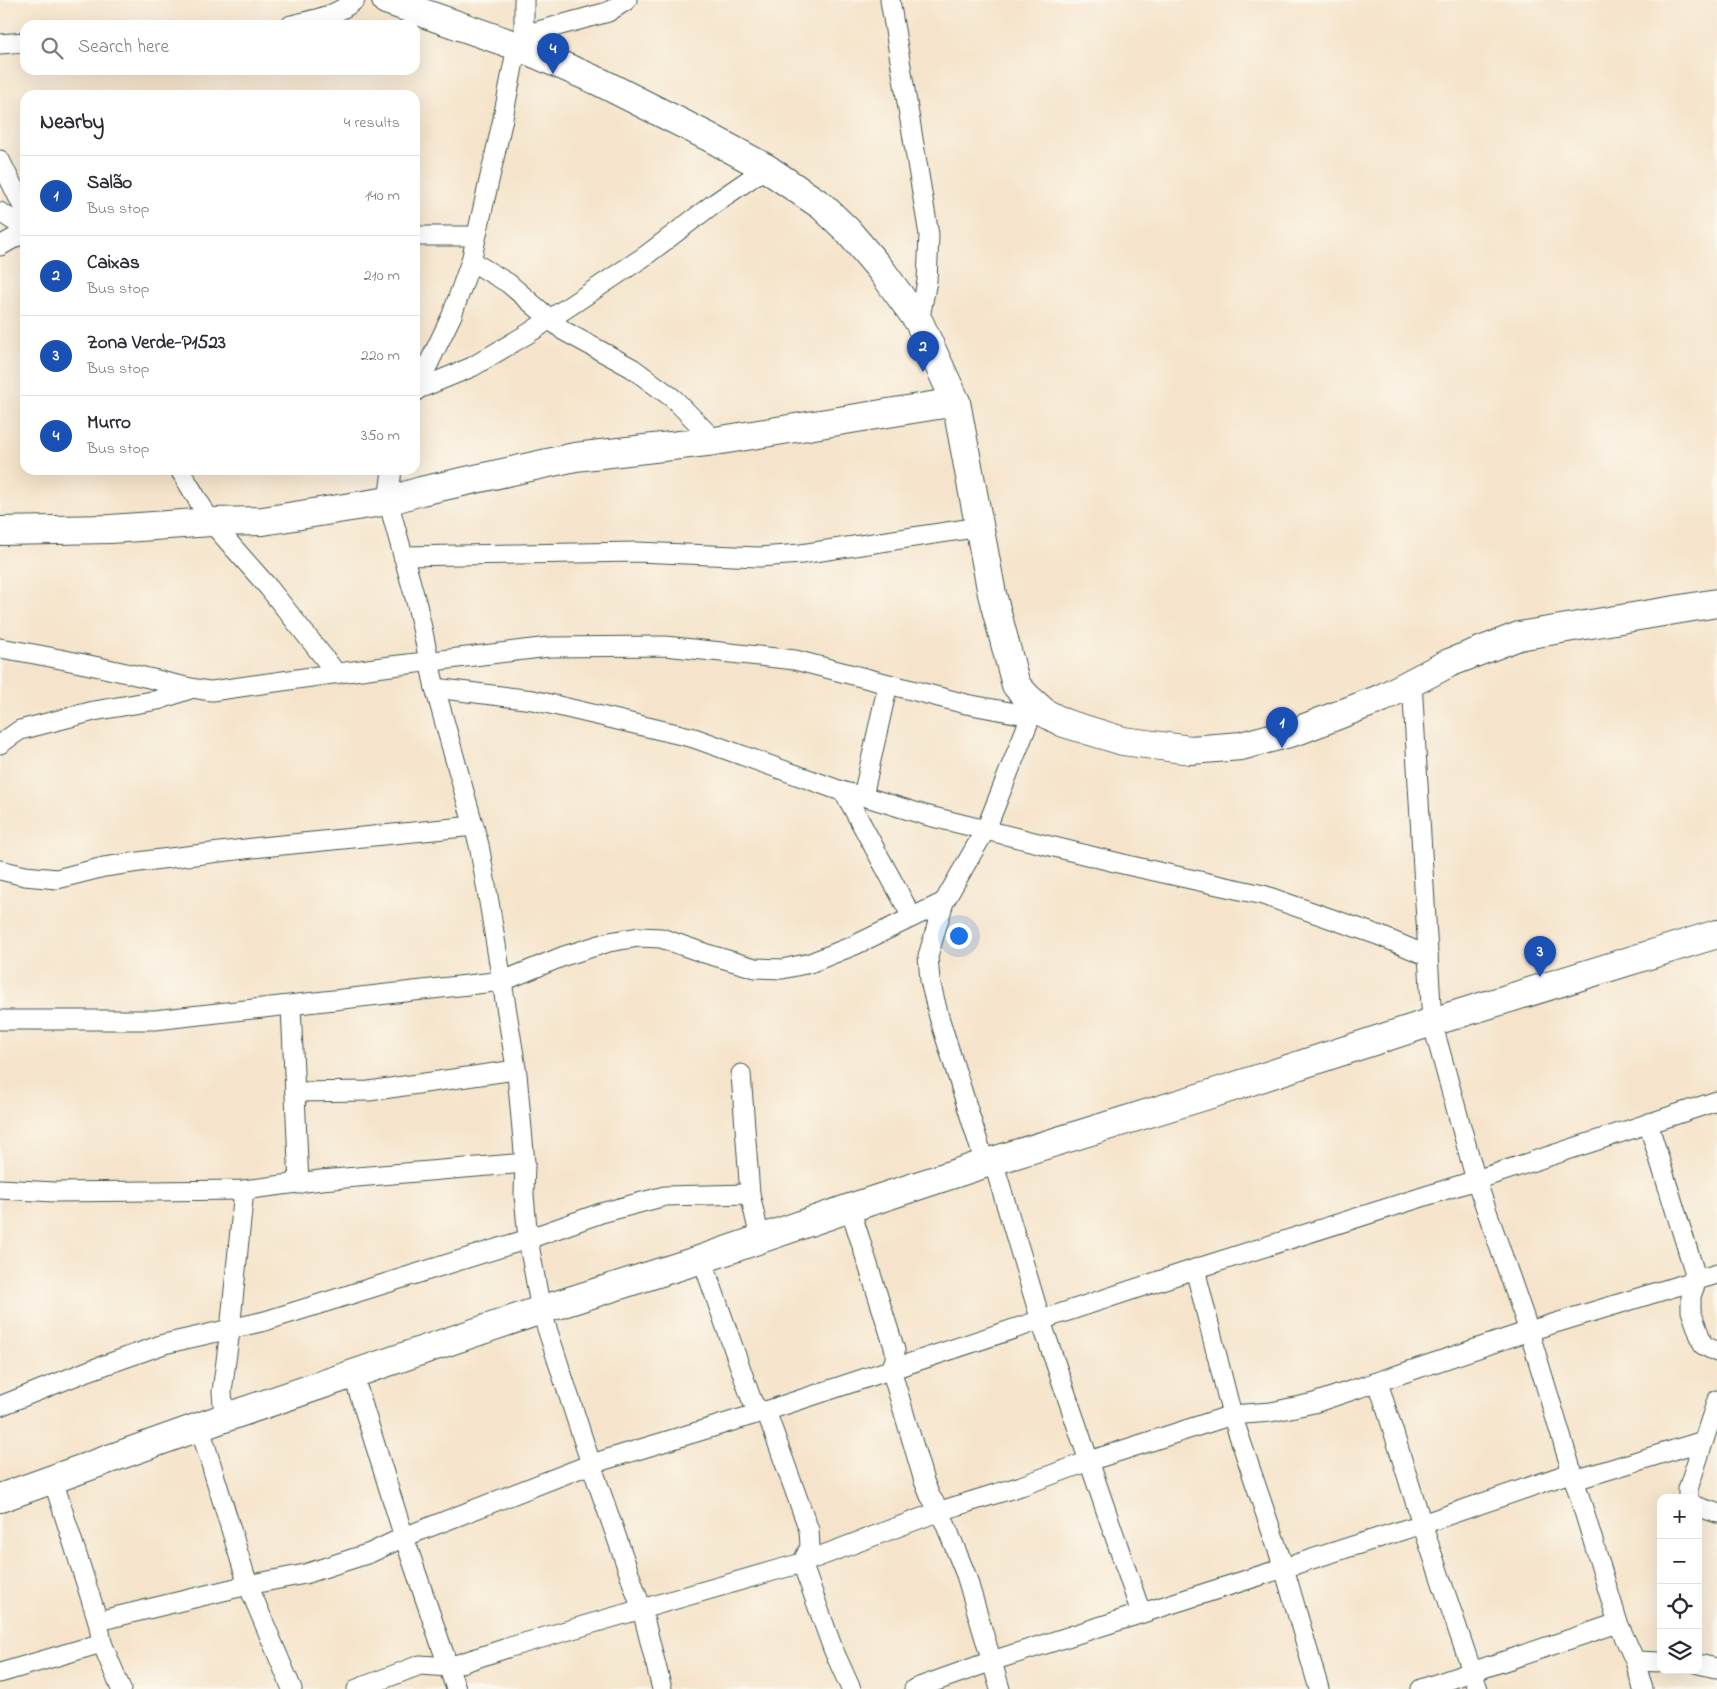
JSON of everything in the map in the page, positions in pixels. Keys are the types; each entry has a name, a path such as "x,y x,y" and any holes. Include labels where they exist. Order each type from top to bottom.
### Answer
{"street":[{"path":"311,20 334,14 345,9 355,0"},
{"path":"386,0 520,40 766,168 822,206 847,230 881,270 919,322 956,402 992,594 1016,685 1027,697 1038,714"},
{"path":"420,381 452,315 471,261 520,40 524,0"},
{"path":"520,40 608,12 627,0"},
{"path":"890,0 929,235 926,281 919,322"},
{"path":"0,44 20,42"},
{"path":"0,160 20,201"},
{"path":"420,389 472,367 550,319 645,256 712,205 766,168"},
{"path":"0,212 20,225"},
{"path":"0,246 20,235"},
{"path":"420,236 476,236"},
{"path":"471,261 508,283 564,331 632,368 674,399 715,441"},
{"path":"0,531 110,530 211,522 264,521 388,501 421,491 575,457 715,441 956,402"},
{"path":"183,475 211,522 269,588 336,674"},
{"path":"391,475 388,501 417,605 435,688 479,845 503,981 516,1070 525,1163 524,1195 528,1239 541,1310 590,1464 642,1610 662,1689"},
{"path":"403,556 637,552 759,557 801,554 980,527"},
{"path":"0,648 136,675 190,689 212,691 429,660 549,647 665,646 795,660 966,704 1038,714 1123,741 1191,750 1241,746 1298,731 1382,698 1449,662 1519,636 1717,603"},
{"path":"1412,682 1432,1022 1476,1180 1529,1331 1618,1623 1634,1661 1643,1689"},
{"path":"863,796 888,684"},
{"path":"435,688 533,700 694,738 844,792 925,815 1127,866 1263,895 1378,935 1428,956"},
{"path":"0,744 20,730 94,711 158,700 190,689"},
{"path":"1038,714 986,829 944,902 928,956 930,981 939,1016 1141,1613"},
{"path":"844,792 912,917"},
{"path":"0,870 25,876 57,879 104,867 152,860 474,826"},
{"path":"0,1020 155,1020 503,981 564,956 609,942 639,937 661,938 755,968 782,969 810,963 846,949 944,902"},
{"path":"0,1498 224,1418 541,1310 702,1259 989,1162 1717,934"},
{"path":"291,1006 299,1184"},
{"path":"295,1092 370,1091 516,1070"},
{"path":"741,1074 750,1194 760,1239"},
{"path":"98,1621 248,1585 305,1574 370,1553 404,1537 590,1464 766,1411 1195,1269 1717,1101"},
{"path":"1648,1123 1697,1280 1691,1296 1691,1311 1703,1346 1717,1352"},
{"path":"0,1190 54,1192 244,1190 321,1180 525,1163"},
{"path":"224,1418 222,1392 244,1190"},
{"path":"0,1406 85,1372 164,1344 265,1321 528,1239 601,1213 665,1196 750,1194"},
{"path":"850,1208 895,1350 895,1360 891,1369 924,1481 930,1496 940,1510 966,1575 1000,1689"},
{"path":"702,1259 751,1398 755,1407 766,1411"},
{"path":"1195,1269 1232,1415 1284,1568 1319,1689"},
{"path":"357,1689 420,1665 449,1666 802,1563 940,1510 1021,1486 1089,1461 1232,1415 1271,1412 1314,1403 1529,1331 1717,1274"},
{"path":"354,1374 404,1537 456,1689"},
{"path":"1378,1382 1422,1524 1475,1681"},
{"path":"1688,1494 1717,1400"},
{"path":"766,1411 809,1530 810,1547 802,1563 833,1649 851,1689"},
{"path":"200,1428 248,1585 292,1689"},
{"path":"914,1689 992,1660 1574,1476 1703,1441"},
{"path":"53,1480 98,1621 102,1643 121,1689"},
{"path":"1702,1508 1717,1513"},
{"path":"1421,1689 1475,1681 1618,1623"},
{"path":"0,1673 102,1643"},
{"path":"1634,1661 1657,1662"},
{"path":"1702,1665 1717,1668"}],"place":[{"name":"Murro","path":"553,74"},
{"name":"Caixas","path":"923,372"},
{"name":"Salão","path":"1282,748"},
{"name":"Zona Verde-P1523","path":"1540,977"}]}
